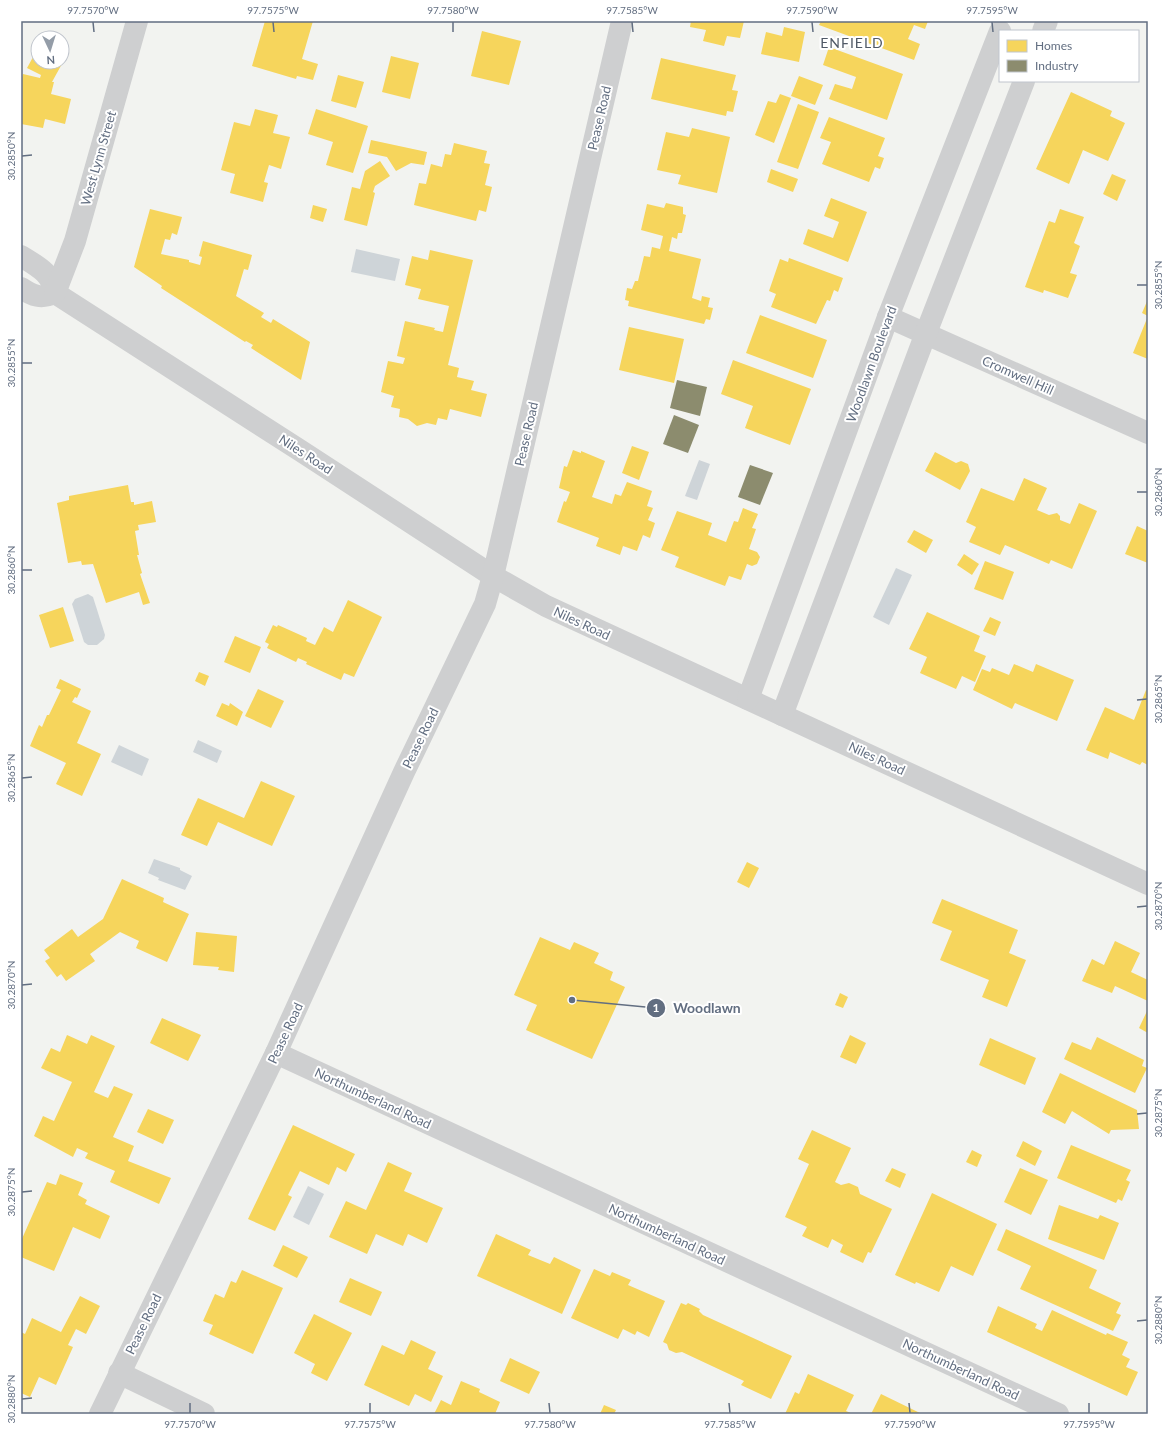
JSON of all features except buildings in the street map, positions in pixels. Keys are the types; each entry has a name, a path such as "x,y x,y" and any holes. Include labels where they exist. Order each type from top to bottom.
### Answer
{"street":[{"name":"West Lynn Street","path":"55,293 75,241 137,21"},
{"name":"Pease Road","path":"100,1414 276,1053 400,780 485,604 493,576 622,21"},
{"name":"Woodlawn Boulevard","path":"748,699 888,317 999,34"},
{"path":"782,714 926,333 1024,82"},
{"path":"21,256 49,276 53,283 55,293 46,297 38,296 21,288"},
{"name":"Niles Road","path":"55,293 493,576 546,606 586,626 782,714 1148,884"},
{"name":"Cromwell Hill","path":"888,317 1148,433"},
{"name":"Northumberland Road","path":"276,1053 1058,1414"},
{"path":"119,1373 204,1414"}],"shaded area":[{"path":"356,249 400,259 395,281 351,272"},
{"path":"699,460 710,464 697,500 685,496"},
{"path":"896,568 912,575 889,625 873,617"},
{"path":"88,594 93,597 105,635 104,639 97,645 88,645 84,642 72,604 75,599"},
{"path":"198,740 222,751 217,763 193,752"},
{"path":"119,745 149,759 142,776 111,762"},
{"path":"154,859 180,868 180,870 192,876 185,890 158,880 159,878 148,873"},
{"path":"308,1186 324,1194 309,1225 293,1217"}],"place":[{"name":"Woodlawn","path":"572,1000"}],"district":[{"name":"ENFIELD","path":"852,42"}]}
